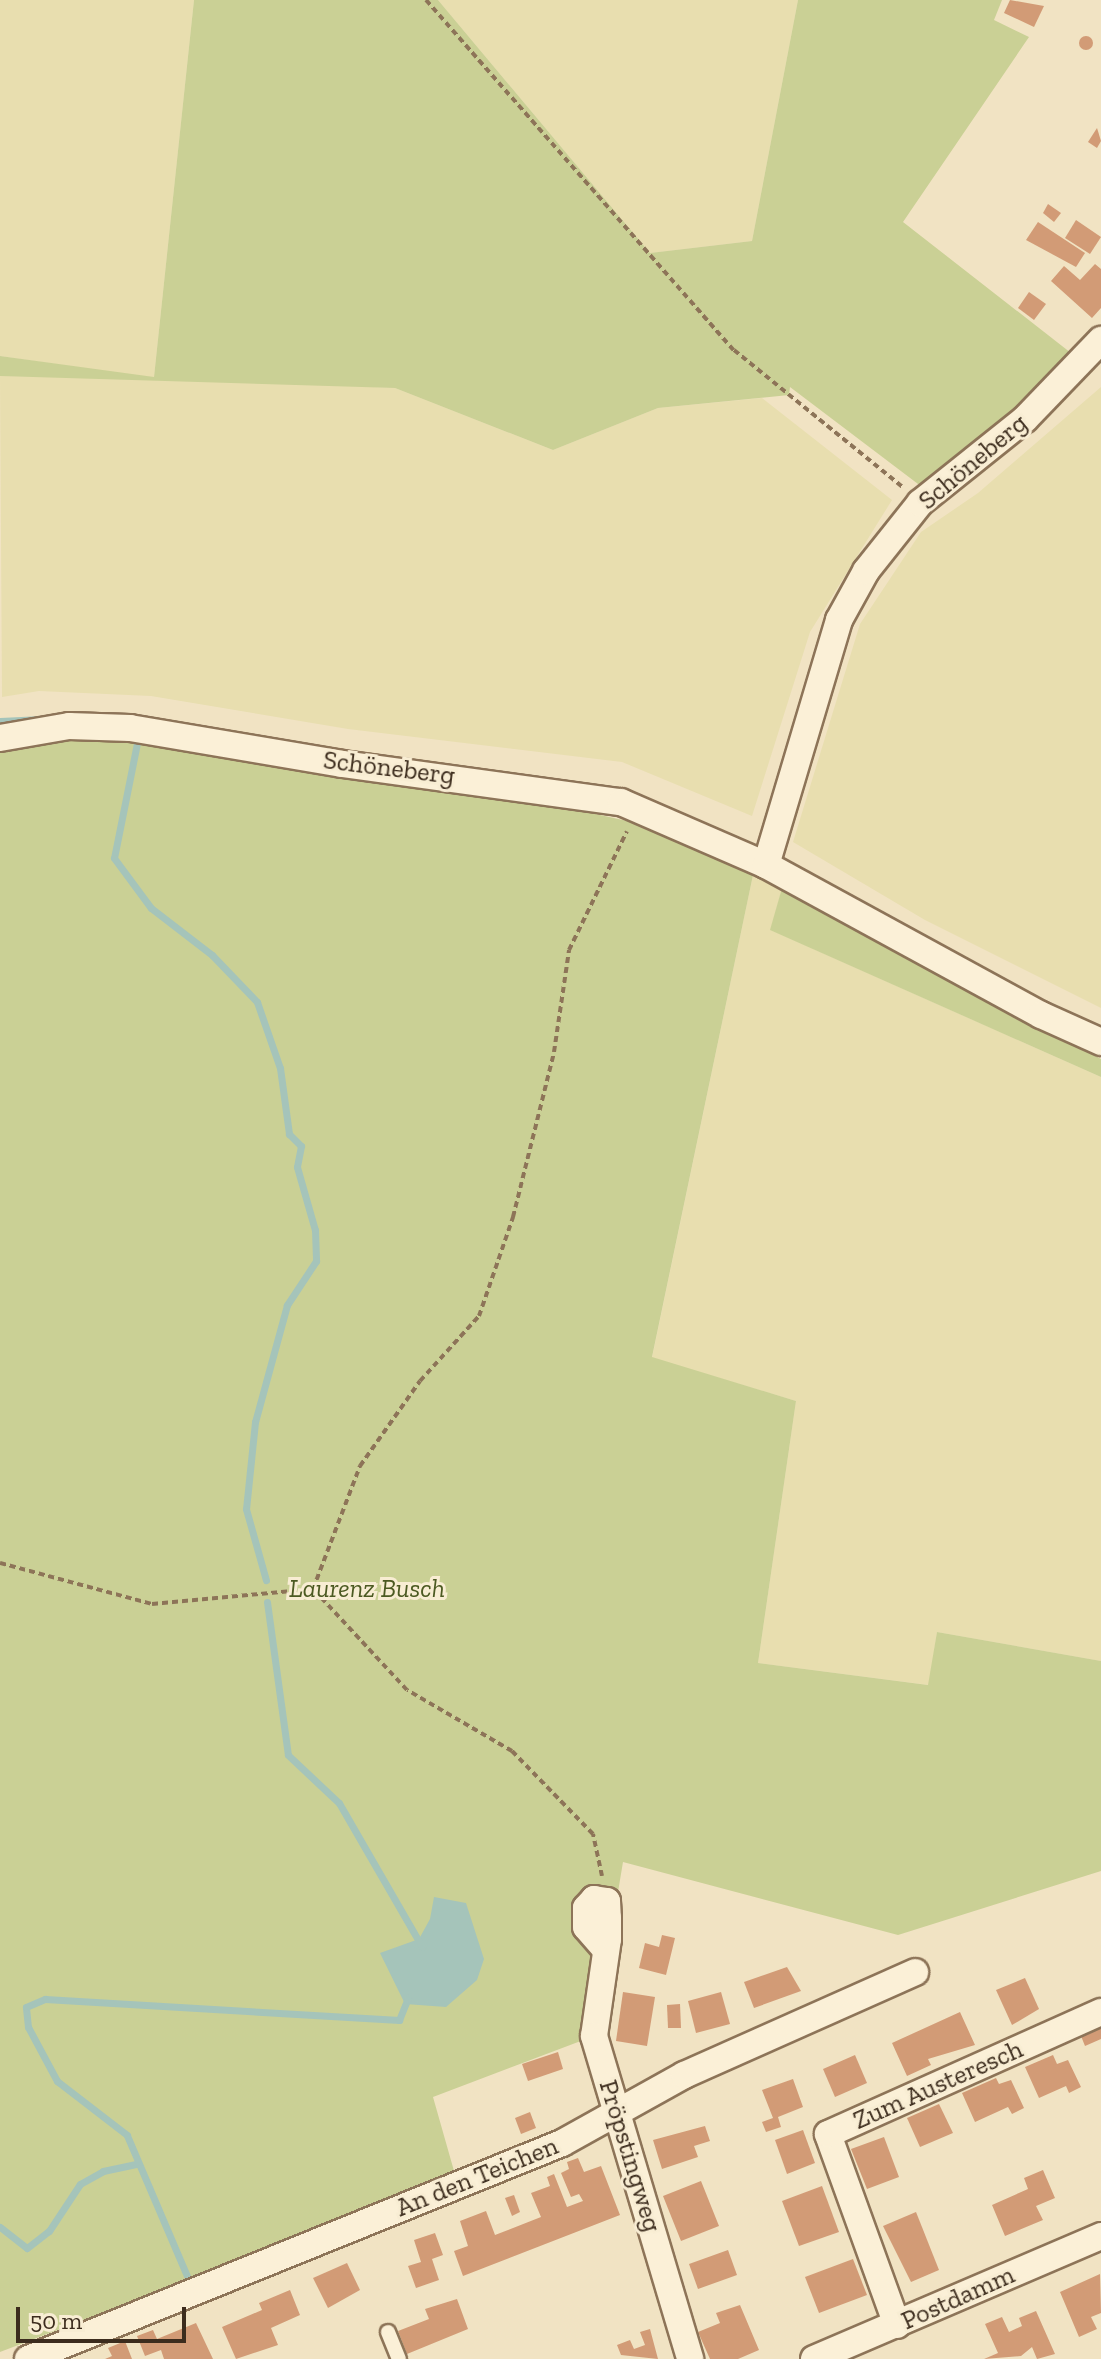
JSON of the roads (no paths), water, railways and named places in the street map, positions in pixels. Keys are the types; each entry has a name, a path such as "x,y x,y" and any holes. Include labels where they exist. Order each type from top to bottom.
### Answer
{"street":[{"name":"Schöneberg","path":"766,865 839,620 866,571 920,503 1025,419 1101,340"},
{"name":"Schöneberg","path":"0,738 69,726 130,728 342,764 489,780 641,809 766,865 1041,1015 1101,1042"},
{"name":"Pröpstingweg","path":"607,1901 594,1899 586,1908 586,1927 606,1950 594,2036 690,2359"},
{"name":"An den Teichen","path":"28,2359 562,2143 684,2075 915,1972"},
{"name":"Zum Austeresch","path":"897,2325 828,2134 1101,2012"},
{"name":"Postdamm","path":"814,2359 1101,2236"}],"lane":[{"path":"388,2332 399,2359"}],"water":[{"path":"434,1897 466,1903 484,1959 477,1980 446,2007 405,2004 380,1953 419,1939 430,1919"}],"waterway":[{"path":"0,721 42,719"},
{"path":"138,738 114,858 151,908 212,955 257,1002 280,1068 289,1134 301,1146 297,1167 315,1230 316,1261 287,1305 255,1422 246,1509 266,1580"},
{"path":"267,1602 288,1755 339,1803 422,1947"},
{"path":"187,2276 127,2135 57,2081 28,2027 26,2007 45,1999 399,2020 408,1998"},
{"path":"0,2227 27,2248 49,2231 80,2184 103,2171 137,2164"}],"park label":[{"name":"Laurenz Busch","path":"367,1589"}]}
